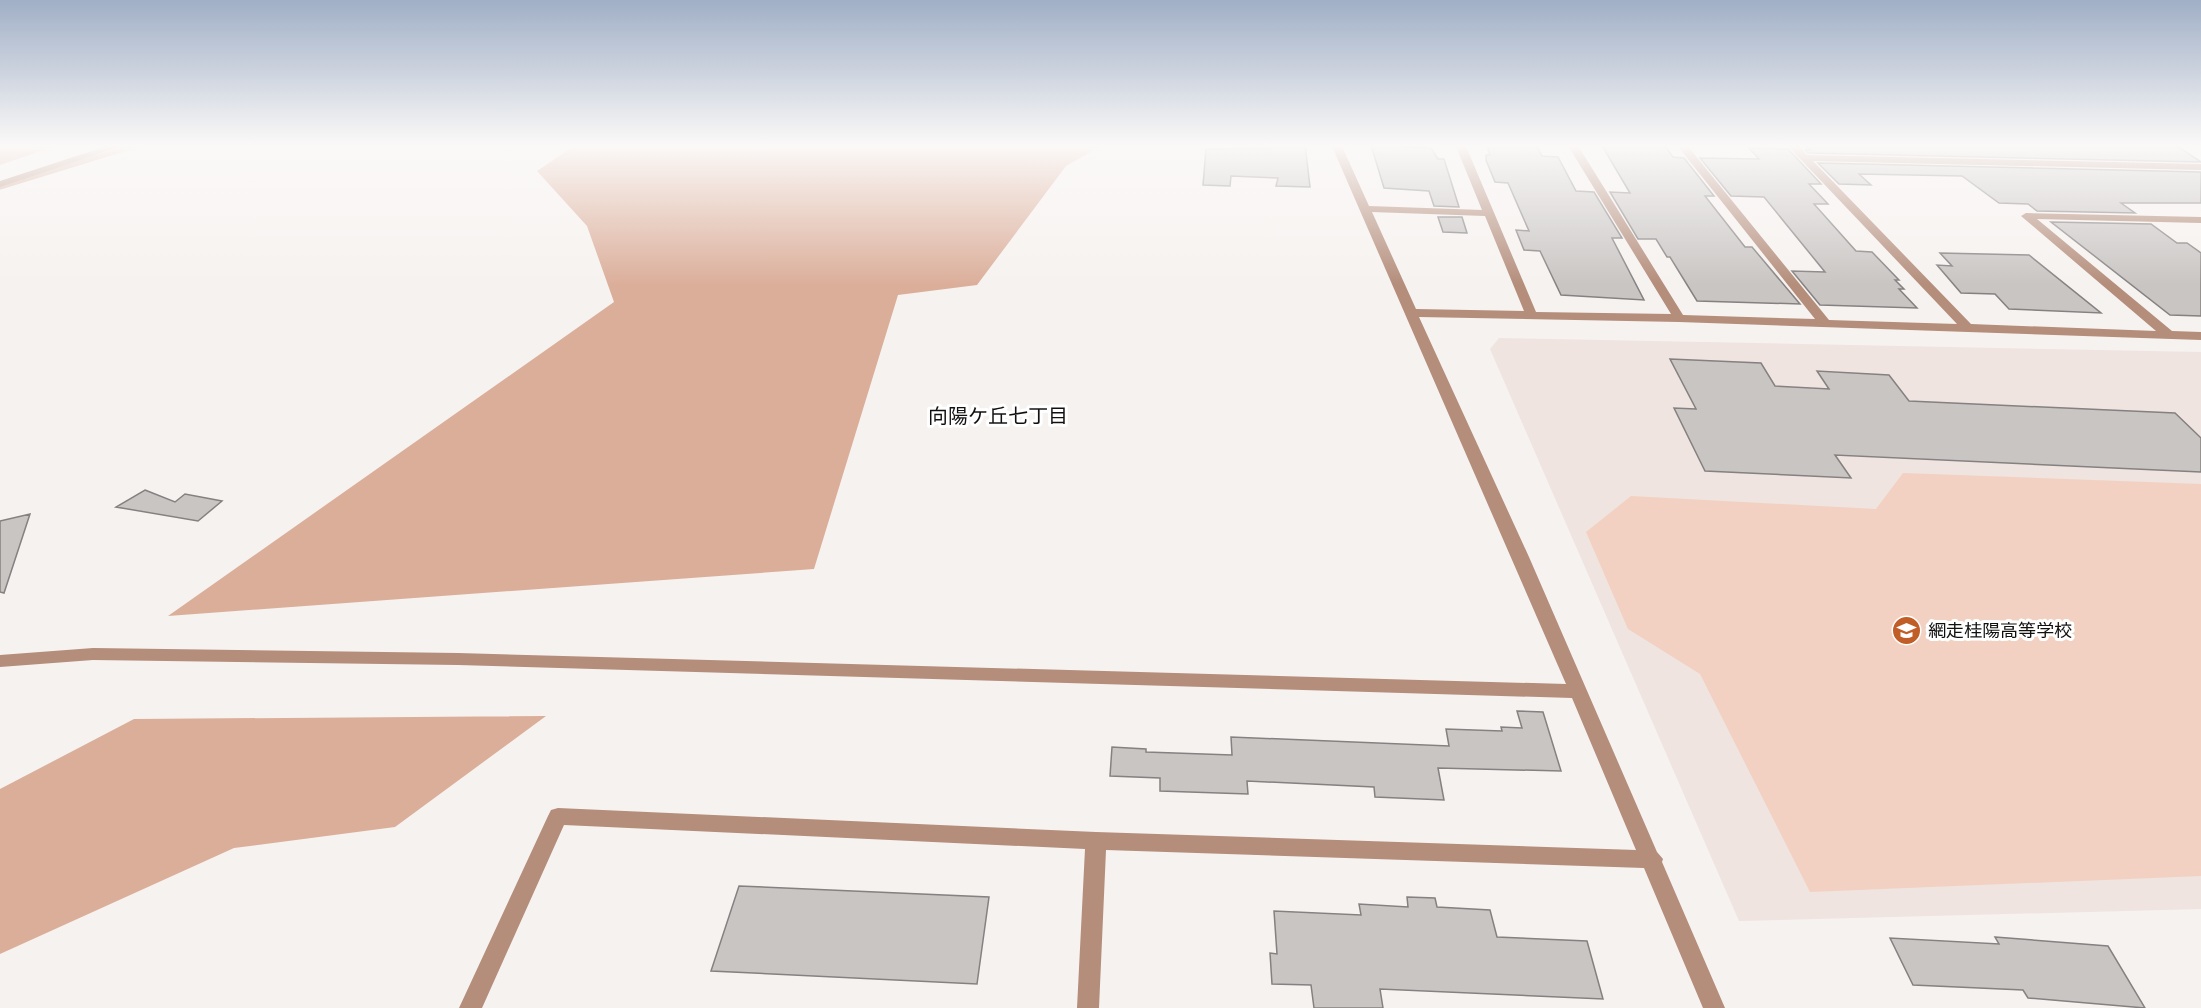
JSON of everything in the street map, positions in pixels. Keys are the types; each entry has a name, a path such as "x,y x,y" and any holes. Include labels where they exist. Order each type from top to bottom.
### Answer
{"street":[{"path":"1358,191 1521,557 1653,860 1714,1008"},
{"path":"1480,191 1531,314"},
{"path":"1601,191 1679,318"},
{"path":"1719,191 1825,323"},
{"path":"1836,191 1969,329"},
{"path":"1366,209 1489,213"},
{"path":"2169,335 2026,216 2198,222"},
{"path":"1411,313 1679,318 2201,336"},
{"path":"0,661 93,654 458,658 1578,691"},
{"path":"470,1008 558,816 1096,841 1653,860"},
{"path":"1088,1008 1096,841"}],"shaded area":[{"path":"555,191 1047,191 977,285 898,295 814,569 168,616 614,302 587,226"},
{"name":"網走桂陽高等学校","path":"1499,338 2201,352 2201,909 1739,921 1490,349"},
{"path":"1903,473 2201,484 2201,876 1810,892 1700,674 1628,629 1586,532 1631,496 1876,509"},
{"path":"546,716 395,827 234,848 0,954 0,789 134,719"}],"building":[{"path":"1429,191 1454,191 1459,207 1434,206"},
{"path":"1512,191 1594,192 1622,238 1612,238 1644,300 1561,295 1540,251 1524,250 1516,230 1529,231"},
{"path":"1629,191 1710,191 1714,196 1705,196 1745,247 1752,247 1800,304 1697,301 1656,239 1638,239 1610,192 1630,193"},
{"path":"1727,191 1816,191 1828,204 1814,204 1856,251 1872,252 1899,280 1895,280 1904,289 1899,289 1917,308 1820,305 1792,271 1825,272 1764,197 1731,196"},
{"path":"1983,191 2201,191 2201,203 2121,203 2135,213 2037,211 2028,204 1999,203"},
{"path":"1438,217 1462,217 1467,233 1443,232"},
{"path":"2051,222 2151,224 2177,243 2187,243 2201,253 2201,316 2170,315"},
{"path":"1940,253 2029,255 2101,313 2009,309 1995,294 1961,293 1937,265 1952,266"},
{"path":"1670,359 1761,363 1775,386 1829,389 1817,371 1889,375 1909,401 2175,413 2201,438 2201,472 1835,455 1851,478 1705,471 1674,408 1696,409"},
{"path":"145,490 175,502 185,494 222,501 198,521 116,507"},
{"path":"30,514 4,593 0,592 0,521"},
{"path":"1517,711 1543,712 1561,771 1438,768 1444,800 1375,797 1374,787 1247,781 1248,794 1160,791 1160,778 1110,776 1112,747 1146,749 1146,752 1232,755 1231,737 1449,746 1446,729 1502,731 1501,727 1522,728"},
{"path":"739,886 989,897 977,984 711,971"},
{"path":"1407,897 1435,898 1437,907 1490,910 1497,937 1587,941 1603,999 1380,989 1383,1008 1314,1008 1311,985 1272,984 1270,953 1277,954 1274,911 1361,915 1359,904 1408,907"},
{"path":"1995,937 2108,946 2145,1008 2028,998 2023,990 1913,985 1890,938 1999,944"}],"place":[{"name":"網走桂陽高等学校","path":"1907,631"}],"district":[{"name":"向陽ケ丘七丁目","path":"998,416"}]}
